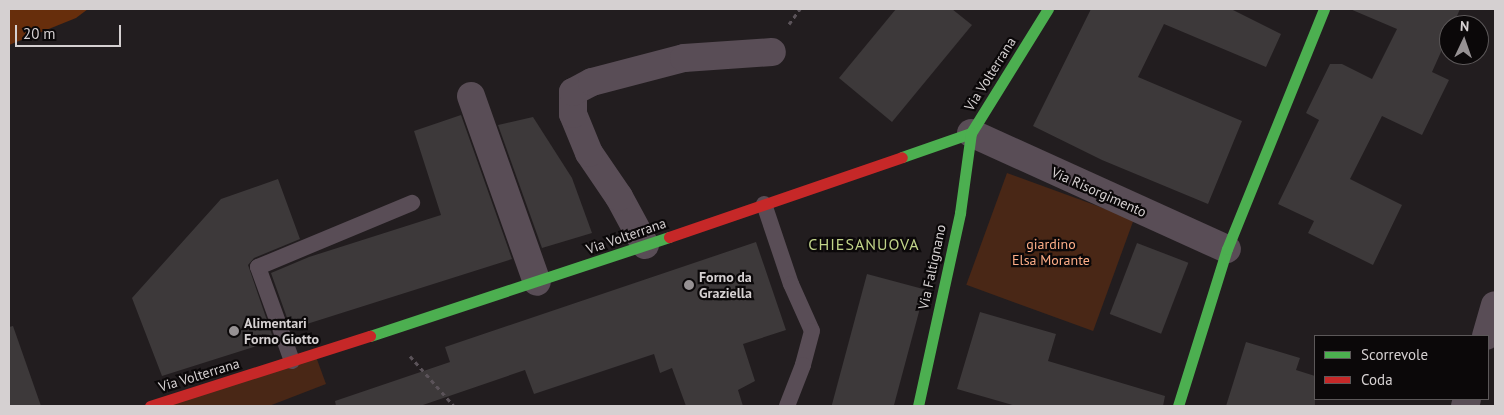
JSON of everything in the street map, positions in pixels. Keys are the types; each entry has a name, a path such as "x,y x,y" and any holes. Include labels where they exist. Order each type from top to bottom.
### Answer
{"main road":[{"name":"Via Volterrana","path":"150,406 538,282 971,133 1048,9"},
{"path":"1178,406 1227,249 1324,9"},
{"name":"Via Faltignano","path":"918,406 960,213 971,133"}],"street":[{"path":"645,245 620,197 590,153 573,114 573,92 592,82 684,58 772,52"},
{"path":"471,96 538,282"},
{"name":"Via Risorgimento","path":"971,133 1227,249"},
{"path":"1486,335 1495,305"}],"lane":[{"path":"292,361 258,267 412,203"},
{"path":"764,204 791,284 812,331 804,365 787,406"}],"path":[{"path":"387,330 454,406"}],"green space":[{"name":"giardino Elsa Morante","path":"1007,173 1134,219 1093,331 966,285"},
{"path":"315,354 326,384 269,406 150,406"}],"shaded area":[{"path":"9,9 88,9 76,18 9,45"}],"building":[{"path":"896,9 952,9 972,25 892,122 839,78"},
{"path":"1091,9 1231,9 1281,34 1266,67 1164,24 1138,77 1242,121 1208,204 1102,160 1033,126"},
{"path":"1350,9 1460,9 1457,15 1439,15 1439,56 1432,72 1449,80 1422,135 1382,116 1350,179 1402,205 1373,265 1308,233 1314,221 1278,204 1319,120 1306,113 1330,64 1342,64 1372,79 1397,29"},
{"path":"461,115 512,259 291,329 271,273 309,257 441,215 414,131"},
{"path":"533,117 572,178 592,233 542,248 498,125"},
{"path":"278,179 300,239 254,258 248,265 272,335 267,337 269,342 162,376 132,298 221,199"},
{"path":"756,242 786,330 743,344 755,381 738,390 743,406 686,406 672,368 660,373 654,354 534,394 525,370 420,406 336,406 335,401 450,362 445,347"},
{"path":"1137,243 1188,263 1161,334 1110,314"},
{"path":"867,274 925,290 894,406 832,406"},
{"path":"980,312 1056,334 1048,361 1165,396 1163,406 1016,406 957,389"},
{"path":"13,326 41,406 9,406 9,327"},
{"path":"1246,342 1300,358 1296,370 1314,376 1315,406 1226,406"}],"traffic: fast":[{"path":"902,157 971,133 1048,9"},
{"path":"1178,406 1227,249 1324,9"},
{"path":"918,406 960,213 971,133"},
{"path":"370,336 669,237"}],"traffic: jam":[{"path":"669,237 902,157"},
{"path":"150,406 370,336"}],"place":[{"name":"Forno da Graziella","path":"689,285"},
{"name":"Alimentari Forno Giotto","path":"234,331"}],"district":[{"name":"CHIESANUOVA","path":"864,244"}]}
